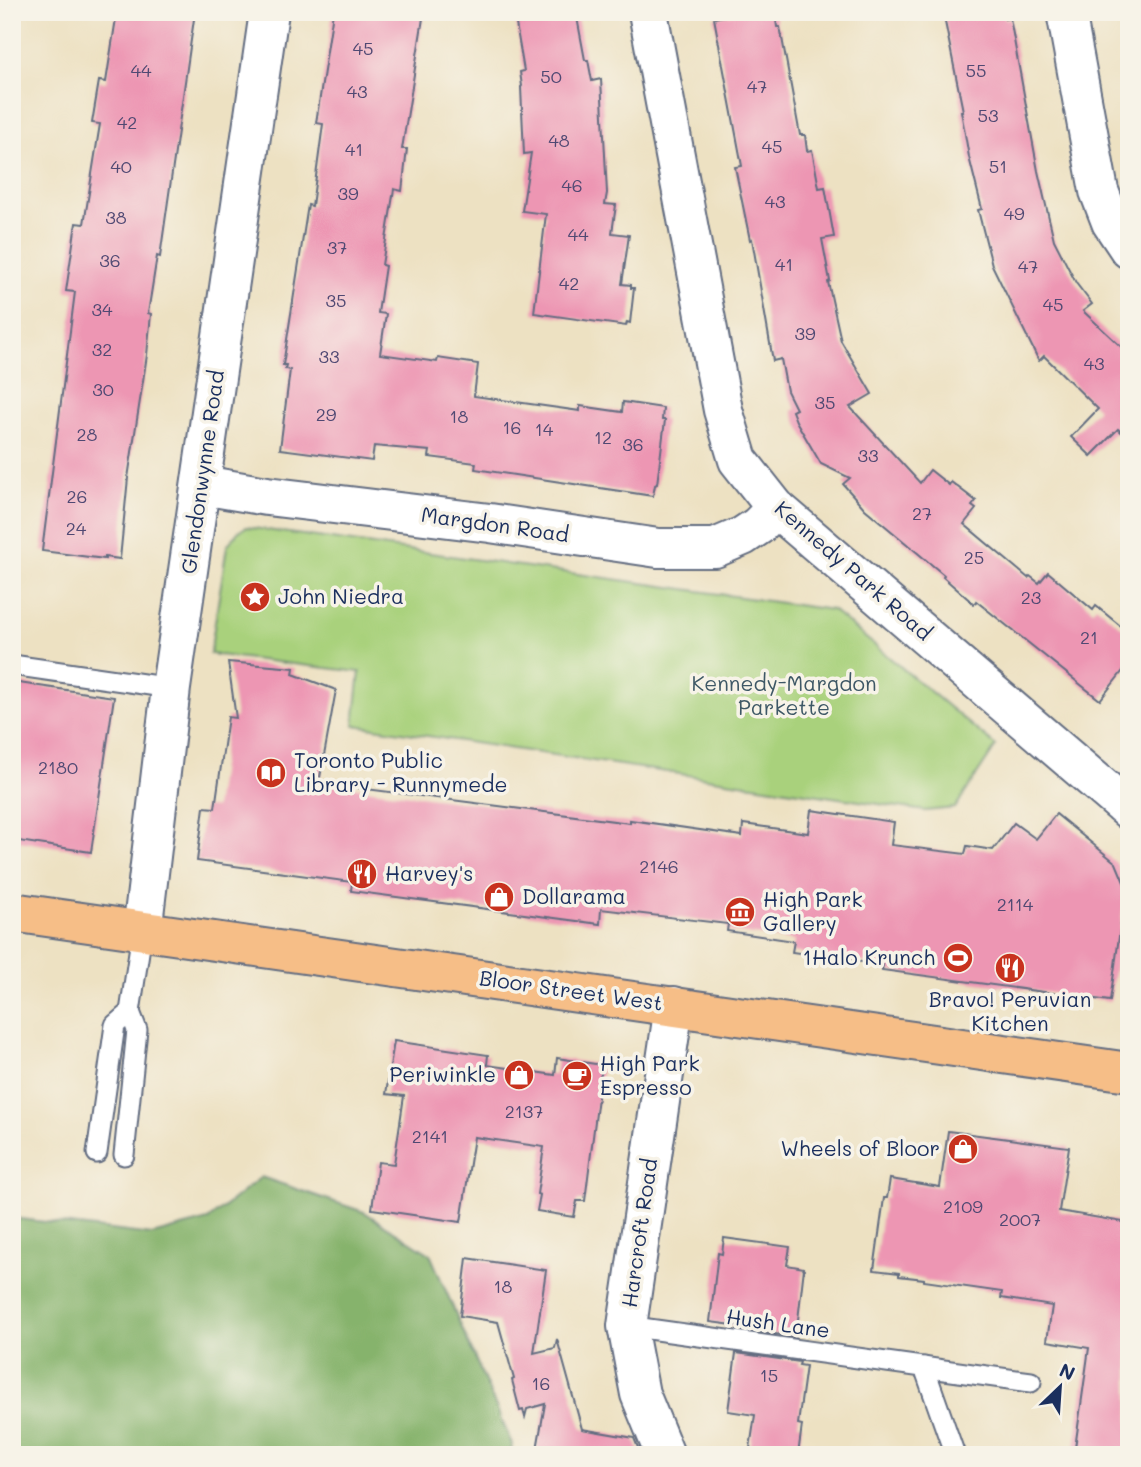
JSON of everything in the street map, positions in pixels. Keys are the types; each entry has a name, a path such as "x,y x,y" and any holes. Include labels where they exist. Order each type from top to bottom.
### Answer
{"main road":[{"name":"Bloor Street West","path":"12,912 1129,1072"}],"street":[{"name":"Glendonwynne Road","path":"142,932 171,688 269,12"},
{"name":"Kennedy Park Road","path":"649,12 723,410 738,460 776,508 1129,810"},
{"path":"1066,12 1099,191 1111,222 1129,249"},
{"name":"Margdon Road","path":"202,485 657,548 715,548 743,536 776,508"},
{"name":"Harcroft Road","path":"665,1455 640,1394 626,1326 674,1006"}],"lane":[{"path":"12,664 171,688"},
{"path":"124,1155 137,1030 130,1012 142,932"},
{"path":"97,1153 114,1025 130,1012"},
{"name":"Hush Lane","path":"626,1326 1031,1382"},
{"path":"924,1367 955,1455"}],"green space":[{"name":"Kennedy-Margdon Parkette","path":"246,527 832,610 996,746 955,808 925,811 354,725 360,672 210,654 227,546 238,532"},
{"path":"261,1177 364,1212 430,1254 512,1444 511,1455 12,1455 12,1218 152,1235 208,1220"}],"building":[{"path":"117,12 195,12 160,257 157,256 148,313 151,314 147,355 128,478 120,559 105,559 42,551 75,292 66,291 76,223 84,224 100,124 92,123 99,81 106,82"},
{"path":"333,12 424,12 402,149 407,149 402,191 394,189 382,265 385,266 378,313 386,314 380,354 437,362 438,358 478,364 474,396 580,411 580,406 622,412 623,402 663,408 662,420 665,420 653,496 475,469 476,463 429,457 430,451 374,446 372,461 280,449 290,370 283,365 308,205 312,206 323,124 316,123"},
{"path":"514,12 576,12 592,81 601,79 607,193 605,204 616,205 612,233 629,235 622,284 634,288 630,323 627,322 626,326 534,313 546,214 522,211 531,153 524,154 520,72 524,71"},
{"path":"745,12 775,12 800,135 805,135 807,151 812,150 819,188 825,187 834,237 822,239 841,341 872,394 850,407 920,483 930,470 976,501 972,506 976,509 964,524 1028,578 1030,576 1039,583 1048,572 1093,610 1096,606 1129,633 1129,663 1100,700 976,601 974,604 943,577 944,575 865,509 843,484 850,478 821,464 796,421 792,411 796,409 787,391 781,359 773,361 752,239 750,240 735,167 742,166 714,18"},
{"path":"943,12 1004,12 1005,19 1010,18 1038,171 1054,240 1076,283 1092,304 1083,311 1129,354 1129,439 1118,429 1091,456 1071,437 1098,409 1044,356 1039,361 992,265 978,210 982,209 969,157 963,111"},
{"path":"228,662 294,668 293,674 336,690 319,783 742,836 743,824 808,833 811,810 894,822 891,845 965,854 967,846 993,850 1014,823 1036,839 1056,814 1116,863 1126,887 1110,1001 882,970 883,965 792,952 794,941 727,931 728,924 601,909 600,924 351,891 352,882 197,861 204,807 215,808 228,717 236,718"},
{"path":"12,682 114,697 91,852 12,840"},
{"path":"394,1041 488,1055 487,1065 555,1075 557,1058 602,1065 585,1201 577,1201 574,1217 537,1211 544,1147 474,1137 461,1222 372,1209 378,1162 394,1164 404,1096 386,1094"},
{"path":"948,1131 1069,1147 1059,1211 1129,1223 1129,1455 1074,1455 1089,1348 1047,1341 1052,1306 1001,1298 1002,1292 924,1281 899,1276 899,1273 874,1270 884,1198 887,1198 890,1179 940,1187"},
{"path":"724,1238 790,1247 787,1265 804,1268 796,1337 710,1322 718,1253 722,1254"},
{"path":"467,1258 546,1270 534,1353 555,1348 557,1339 582,1429 634,1438 641,1455 536,1455 545,1404 527,1409 525,1417 523,1410 520,1411 498,1322 460,1316"},
{"path":"736,1353 800,1362 799,1365 806,1366 798,1424 802,1425 798,1455 749,1455 755,1415 728,1411"}],"place":[{"name":"John Niedra","path":"255,597"},
{"name":"Toronto Public Library - Runnymede","path":"271,773"},
{"name":"Harvey's","path":"362,874"},
{"name":"Dollarama","path":"499,897"},
{"name":"High Park Gallery","path":"740,912"},
{"name":"1Halo Krunch","path":"958,958"},
{"name":"Bravo! Peruvian Kitchen","path":"1010,968"},
{"name":"Periwinkle","path":"519,1075"},
{"name":"High Park Espresso","path":"577,1076"},
{"name":"Wheels of Bloor","path":"963,1149"}]}
